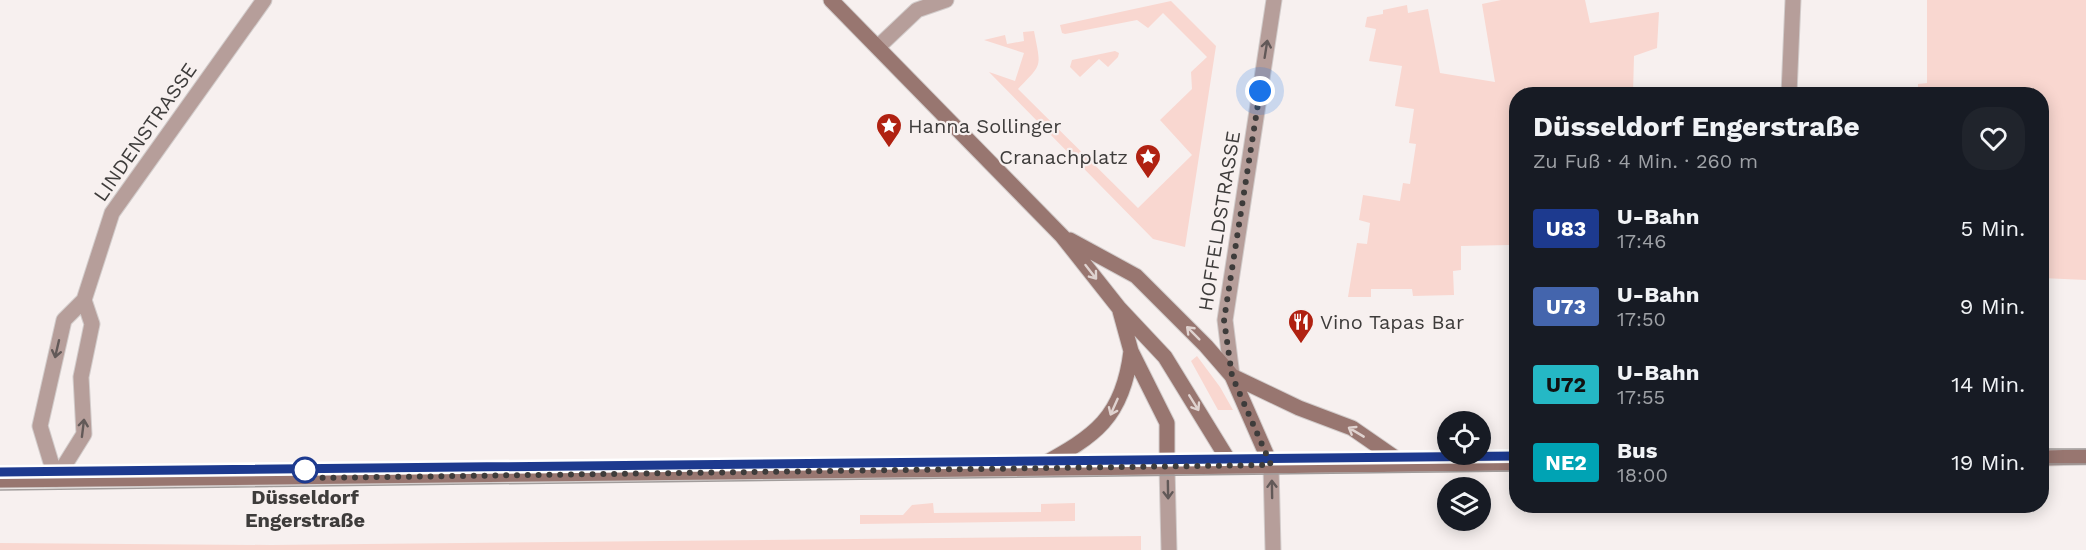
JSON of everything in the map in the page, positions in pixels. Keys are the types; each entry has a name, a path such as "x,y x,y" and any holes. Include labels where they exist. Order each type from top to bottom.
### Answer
{"main road":[{"path":"831,0 1062,236 1119,308 1165,357 1232,466"},
{"path":"1062,236 1136,276 1232,376 1271,465"},
{"path":"1119,308 1131,351 1167,423 1167,466"},
{"path":"1037,467 1094,434 1109,419 1129,370 1131,351"},
{"path":"1232,376 1299,408 1352,428 1404,464"},
{"path":"2049,458 2086,457"},
{"path":"0,480 1509,463"}],"street":[{"name":"LINDENSTRASSE","path":"56,479 40,426 64,320 84,300 112,213 264,0"},
{"path":"878,47 917,10 946,0"},
{"name":"HOFFELDSTRASSE","path":"1232,376 1224,320 1274,0"},
{"path":"1790,87 1793,0"},
{"path":"56,479 84,434 81,377 92,324 84,300"},
{"path":"1271,465 1273,550"},
{"path":"1167,466 1169,550"}],"shaded area":[{"path":"1501,0 1585,0 1590,23 1659,12 1657,48 1634,56 1633,87 1509,87 1509,245 1461,246 1461,270 1453,271 1454,295 1413,296 1412,289 1371,289 1371,297 1348,297 1357,243 1367,244 1370,223 1359,220 1363,195 1400,201 1403,183 1410,184 1416,144 1409,143 1414,109 1395,106 1402,66 1369,61 1376,29 1365,27 1367,17 1383,14 1383,10 1407,5 1408,13 1428,9 1440,73 1495,82 1482,4"},
{"path":"1927,0 2086,0 2086,280 2049,278 2049,87 1918,87 1918,84 1927,83"},
{"path":"1171,1 1216,46 1185,247 1153,239 989,72 1015,81 1024,53 984,40 1005,35 1007,44 1024,41 1023,32 1034,31 1038,64 1018,89 1138,208 1192,155 1160,120 1192,89 1191,72 1207,57 1163,13 1148,28 1137,20 1065,34 1062,33 1060,25"},
{"path":"1115,51 1119,53 1118,57 1108,67 1099,59 1080,77 1070,67 1072,60"},
{"path":"1197,356 1220,387 1233,410 1218,410 1191,361"},
{"path":"933,503 934,513 1041,512 1041,504 1075,503 1075,521 860,524 860,515 903,515 912,505"},
{"path":"1141,536 1141,550 0,550 0,543 271,545"}],"tram line":[{"path":"2049,449 2086,449"},
{"path":"0,472 1509,456"},
{"path":"2049,464 2086,464"},
{"path":"0,490 1509,471"}],"metro line":[{"name":"U83","path":"0,472 1509,456"}],"place":[{"name":"Hanna Sollinger","path":"889,149"},
{"name":"Cranachplatz","path":"1148,180"},
{"name":"Vino Tapas Bar","path":"1301,345"},
{"name":"Düsseldorf Engerstraße","path":"305,470"}],"route":[{"path":"305,470 311,478 1271,465 1232,376 1224,320 1260,91"}]}
